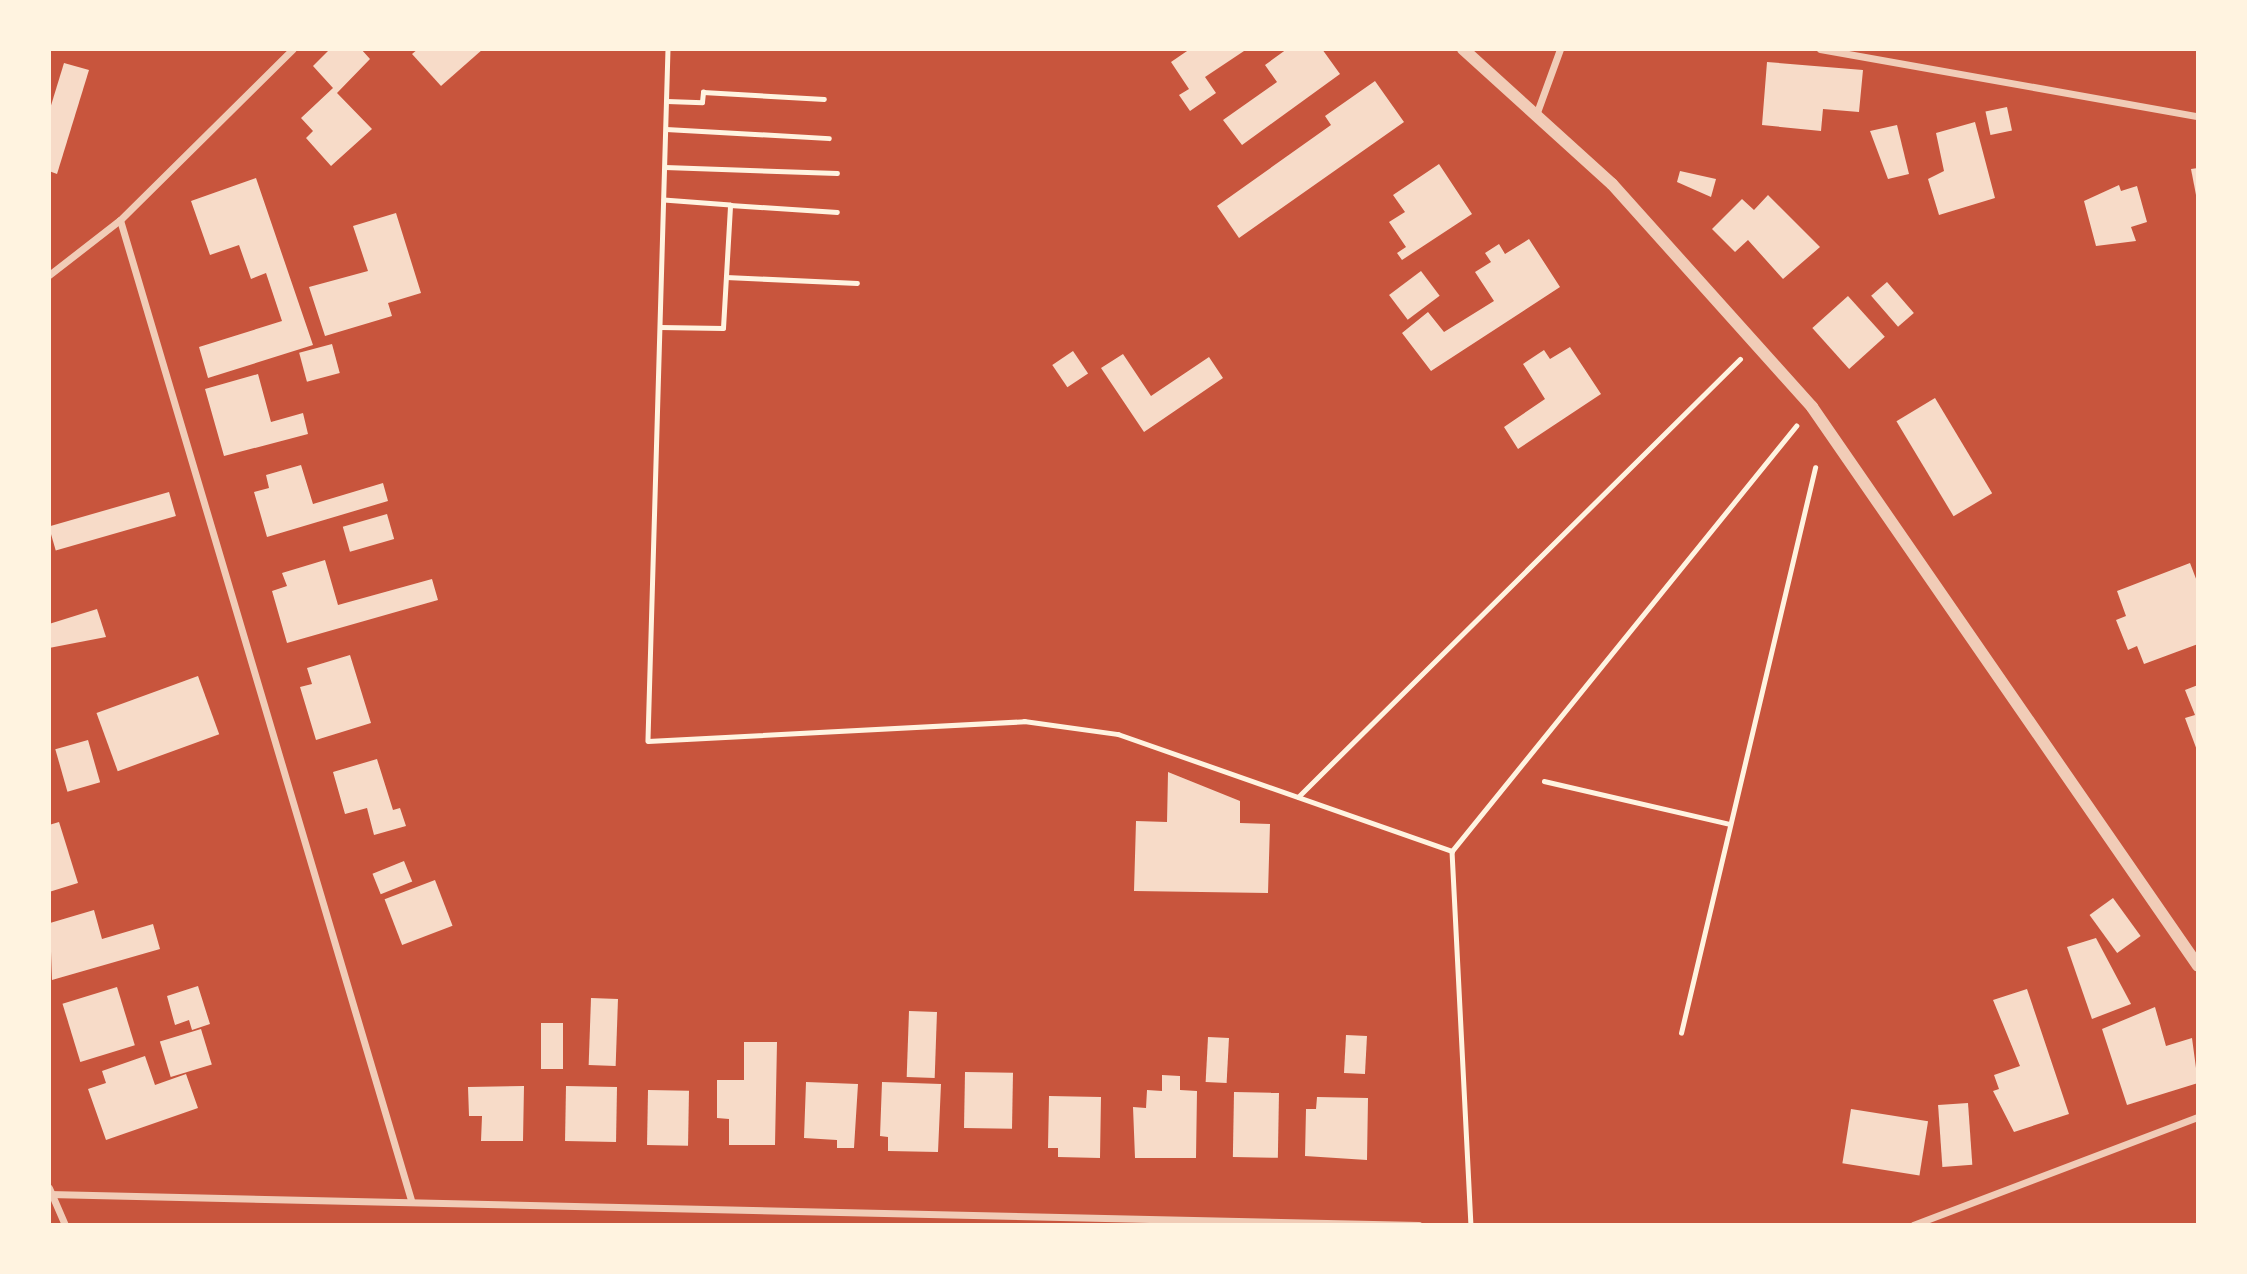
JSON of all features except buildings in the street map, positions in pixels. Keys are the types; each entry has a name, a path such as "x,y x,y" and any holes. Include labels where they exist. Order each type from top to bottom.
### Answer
{"street":[{"path":"49,275 120,220 293,49"},
{"path":"1462,49 1612,184 1758,341 1812,407 2198,967"},
{"path":"1536,115 1560,49"},
{"path":"1820,49 2198,116"},
{"path":"120,220 411,1200"},
{"path":"1913,1225 2198,1117"},
{"path":"65,1225 50,1192 1419,1225"}],"path":[{"path":"668,49 648,741 1024,721 1118,734 1452,851"},
{"path":"667,102 702,102 703,92 824,99"},
{"path":"666,128 829,138"},
{"path":"665,167 837,173"},
{"path":"664,200 837,212"},
{"path":"660,327 723,328 730,205"},
{"path":"726,277 857,284"},
{"path":"1297,797 1758,341"},
{"path":"1471,1225 1452,851 1812,407"},
{"path":"1681,1033 1815,468"},
{"path":"1544,781 1730,824"}]}
